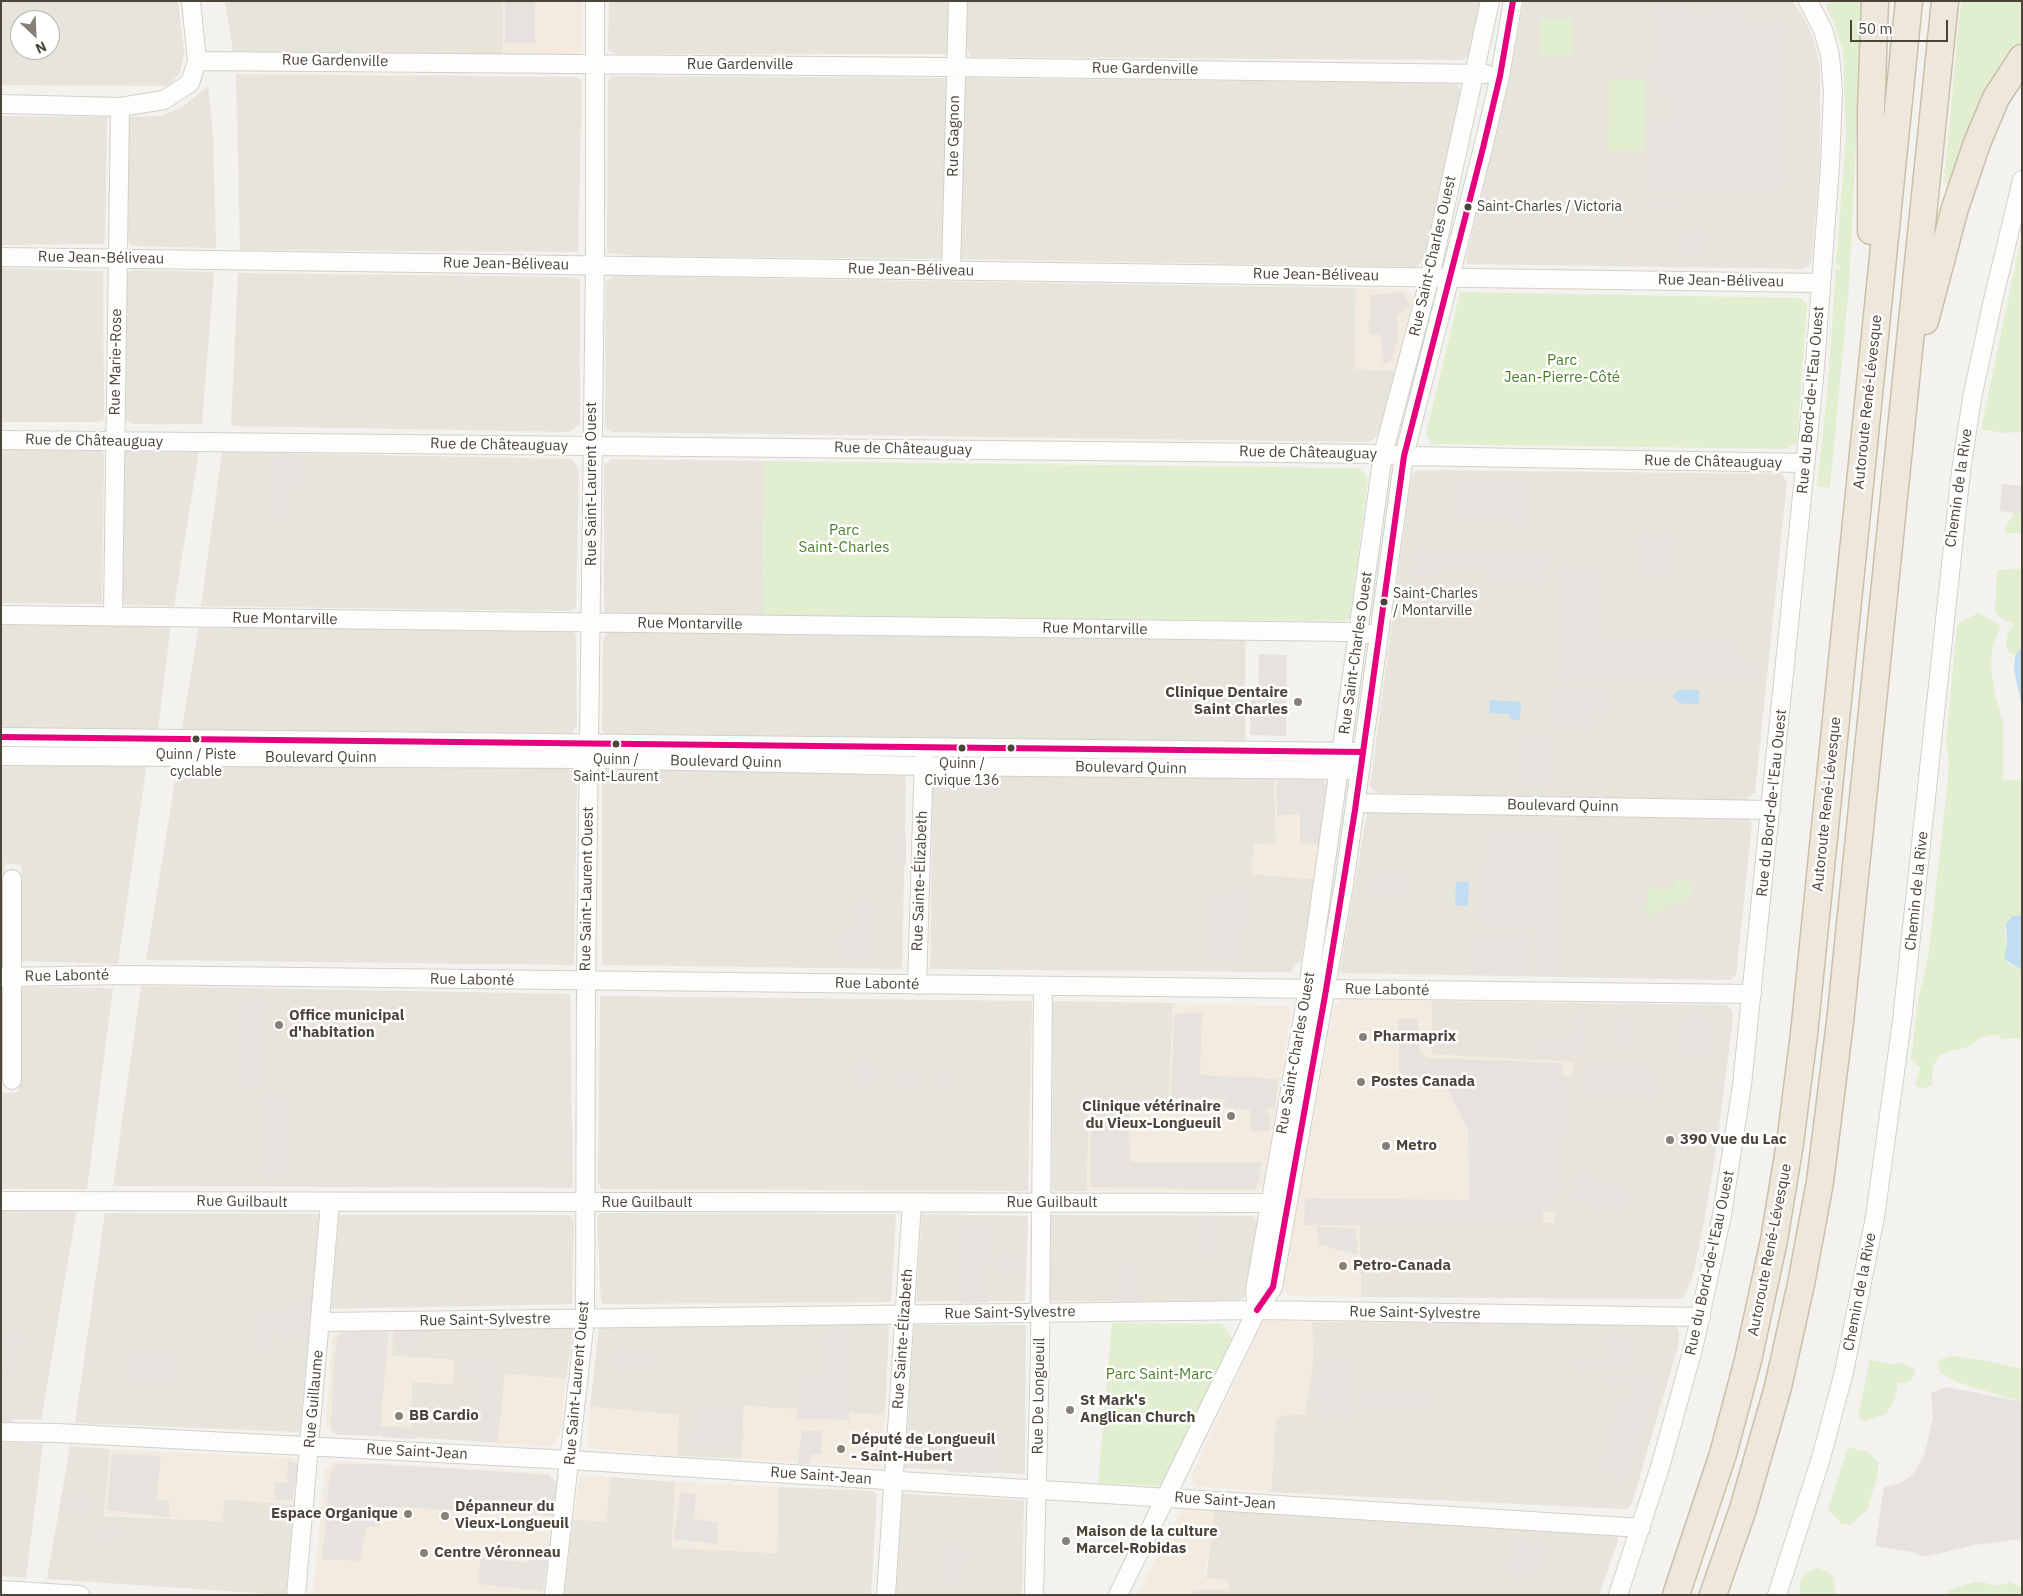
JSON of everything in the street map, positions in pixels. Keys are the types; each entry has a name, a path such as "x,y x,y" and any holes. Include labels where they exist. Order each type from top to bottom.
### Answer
{"highway":[{"path":"1871,377 1870,110 1875,1"},
{"name":"Autoroute René-Lévesque","path":"1676,1595 1723,1454 1746,1368 1767,1275 1786,1169 1803,1043 1909,1"},
{"path":"1713,1595 1743,1509 1778,1387 1802,1284 1820,1182 1840,1022 1945,1"},
{"path":"1903,404 1950,225 1970,162 1996,98 2022,58"}],"street":[{"path":"1,104 120,107 164,100 190,83 197,61 191,1"},
{"name":"Rue Saint-Laurent Ouest","path":"554,1595 585,1319 586,981 595,265 595,1"},
{"name":"Rue Gagnon","path":"952,270 958,1"},
{"name":"Rue Saint-Charles Ouest","path":"1118,1595 1257,1310 1273,1287 1291,1203 1317,989 1340,770 1383,454 1430,277 1490,1"},
{"name":"Rue Saint-Charles Ouest","path":"1257,1310 1255,1290 1269,1203 1356,803 1404,456 1500,76 1513,1"},
{"name":"Rue du Bord-de-l'Eau Ouest","path":"1618,1595 1641,1528 1680,1397 1701,1318 1731,1165 1752,994 1806,464 1831,150 1832,73 1826,37 1808,1"},
{"name":"Rue Gardenville","path":"197,61 957,67 1475,73 1500,76"},
{"name":"Rue Marie-Rose","path":"113,617 120,107"},
{"name":"Chemin de la Rive","path":"1777,1595 1821,1458 1842,1380 1872,1232 1902,1021 1962,464 1972,398 1998,273 2022,180"},
{"name":"Rue Jean-Béliveau","path":"1,257 1821,283"},
{"name":"Rue de Châteauguay","path":"1,440 1383,454 1404,456 1806,464"},
{"name":"Rue Montarville","path":"1,615 1359,632 1379,635"},
{"name":"Boulevard Quinn","path":"1,738 589,752 923,766 1360,770"},
{"name":"Boulevard Quinn","path":"1,756 589,752 924,747 1363,752"},
{"name":"Rue Sainte-Élizabeth","path":"917,985 924,747"},
{"name":"Boulevard Quinn","path":"1356,803 1771,810"},
{"path":"12,879 7,977 12,1080"},
{"name":"Rue Labonté","path":"7,977 128,975 1752,994"},
{"name":"Rue De Longueuil","path":"1034,1595 1042,1203 1043,986"},
{"name":"Rue Guilbault","path":"1,1200 584,1203 1291,1203"},
{"name":"Rue Guillaume","path":"296,1595 330,1202"},
{"name":"Rue Sainte-Élizabeth","path":"886,1595 912,1203"},
{"name":"Rue Saint-Sylvestre","path":"320,1322 1257,1310 1701,1318"},
{"name":"Rue Saint-Jean","path":"1,1432 570,1460 1641,1528"},
{"path":"1,1590 80,1595"}],"shaded area":[{"path":"1,1 178,1 184,52 180,73 168,86 1,85"},
{"path":"225,1 503,1 503,54 233,52"},
{"path":"503,1 582,1 582,51 578,54 503,54"},
{"path":"505,1 535,1 535,43 505,43"},
{"path":"609,1 950,1 949,54 616,54 609,51 608,47"},
{"path":"967,1 1480,1 1470,54 1463,60 971,57 967,49"},
{"path":"1524,1 1792,1 1804,18 1813,38 1820,67 1820,159 1812,259 1809,266 1803,269 1467,264 1466,259 1509,82"},
{"path":"1710,1 1746,1 1746,20 1782,21 1781,191 1647,190 1647,121 1668,121 1671,99 1653,98 1653,83 1645,83 1646,68 1653,67 1653,7 1688,7 1689,18 1709,19"},
{"path":"236,74 577,77 582,82 578,252 240,250"},
{"path":"611,76 945,78 947,80 944,259 637,256 607,253 608,80"},
{"path":"965,78 1456,83 1461,92 1424,259 1417,267 954,259 963,84"},
{"path":"208,86 213,135 216,248 132,246 128,240 129,117 162,116 185,105"},
{"path":"1,116 107,117 105,242 103,244 1,245"},
{"path":"1650,195 1680,195 1680,212 1650,212"},
{"path":"1682,227 1706,228 1706,257 1682,257"},
{"path":"1,268 103,271 104,420 101,422 1,422"},
{"path":"129,271 214,272 202,424 133,424 126,420 127,275"},
{"path":"238,273 571,277 578,279 580,282 580,424 570,432 231,426"},
{"path":"613,276 1356,288 1355,369 1395,371 1380,432 1373,440 1366,442 611,432 606,428 605,420 606,282"},
{"path":"1356,288 1407,289 1411,294 1413,301 1395,371 1355,369"},
{"path":"1402,292 1410,305 1397,316 1397,341 1391,361 1383,364 1381,335 1369,334 1371,295"},
{"path":"1,450 101,451 104,456 102,604 1,603"},
{"path":"127,451 199,452 174,606 124,605 122,595 125,454"},
{"path":"222,452 572,459 579,470 576,607 574,610 558,611 201,606"},
{"path":"274,456 305,456 304,487 291,488 289,523 271,524"},
{"path":"612,459 764,461 763,616 606,613 604,610 604,466"},
{"path":"1420,470 1782,474 1787,482 1755,792 1747,798 1748,801 1380,793 1373,790 1370,786 1411,479 1414,472"},
{"path":"1459,477 1533,479 1531,526 1458,522"},
{"path":"2002,484 2022,486 2022,514 2000,511"},
{"path":"1639,531 1670,531 1670,578 1639,579"},
{"path":"1414,548 1550,551 1547,587 1489,583 1489,574 1480,571 1442,568 1437,581 1409,581"},
{"path":"1560,568 1600,568 1599,640 1741,643 1741,662 1758,662 1757,681 1558,677"},
{"path":"1,621 171,623 158,729 1,728"},
{"path":"199,624 574,631 576,638 577,726 571,733 561,734 182,730"},
{"path":"607,632 1245,639 1245,743 606,735 602,730 603,641"},
{"path":"1259,654 1287,655 1286,736 1250,735 1251,689 1258,689"},
{"path":"1552,686 1612,686 1612,711 1597,711 1597,726 1552,726"},
{"path":"1521,734 1557,735 1556,789 1520,789"},
{"path":"1,761 147,763 118,964 19,961 21,865 5,863 4,960 1,961"},
{"path":"178,762 569,768 575,772 577,779 574,965 146,960"},
{"path":"610,768 904,774 906,779 902,969 602,965 602,778 603,773"},
{"path":"937,773 1274,776 1276,843 1270,843 1251,874 1314,879 1301,962 1298,962 1291,972 930,969 933,780"},
{"path":"1274,776 1322,777 1329,784 1314,879 1251,874 1254,844 1276,843"},
{"path":"1277,779 1320,779 1330,787 1322,844 1300,843 1300,814 1277,815"},
{"path":"1367,812 1749,819 1752,824 1736,975 1730,980 1341,973"},
{"path":"1487,827 1562,830 1559,976 1533,974 1534,930 1488,928 1488,921 1478,920"},
{"path":"895,833 906,833 906,865 895,863"},
{"path":"1373,873 1412,874 1412,896 1369,896"},
{"path":"1234,888 1250,890 1240,960 1209,962 1206,898 1229,898"},
{"path":"854,904 871,905 870,964 842,964 841,931 859,930 858,922 855,922"},
{"path":"1469,937 1529,937 1529,974 1469,974"},
{"path":"141,986 570,994 573,1188 113,1186"},
{"path":"19,987 113,988 87,1189 1,1189 1,1093 18,1092"},
{"path":"600,996 1032,1001 1028,1191 602,1189 598,1184"},
{"path":"242,999 264,999 264,1090 243,1090"},
{"path":"1341,1000 1432,1001 1432,1054 1574,1062 1554,1223 1360,1221 1361,1297 1289,1296 1282,1286 1334,1007"},
{"path":"1053,1001 1173,1003 1169,1107 1089,1109 1087,1191 1054,1191 1052,1187"},
{"path":"1432,1001 1727,1005 1732,1010 1733,1018 1717,1144 1704,1222 1692,1279 1684,1297 1679,1299 1361,1297 1359,1221 1554,1223 1432,1054"},
{"path":"1173,1003 1287,1006 1291,1012 1264,1186 1256,1192 1087,1191 1088,1109 1168,1107"},
{"path":"1202,1013 1200,1075 1278,1079 1275,1109 1265,1109 1270,1116 1270,1131 1250,1131 1252,1117 1249,1109 1222,1108 1226,1099 1171,1098 1174,1014"},
{"path":"1573,1013 1588,1013 1586,1058 1531,1056 1532,1037 1572,1038"},
{"path":"1612,1015 1634,1016 1634,1052 1612,1052"},
{"path":"1418,1018 1419,1050 1427,1058 1563,1063 1562,1075 1573,1076 1555,1212 1543,1212 1542,1225 1304,1225 1305,1198 1469,1200 1468,1130 1449,1091 1438,1079 1399,1080 1398,1019"},
{"path":"1684,1018 1716,1020 1713,1056 1681,1054"},
{"path":"1583,1063 1654,1067 1657,1097 1582,1094"},
{"path":"878,1066 878,1085 853,1086 852,1067"},
{"path":"892,1069 920,1069 919,1088 892,1088"},
{"path":"932,1073 956,1073 956,1089 931,1089"},
{"path":"260,1096 287,1096 288,1178 261,1178"},
{"path":"1091,1112 1129,1113 1130,1162 1262,1162 1256,1190 1091,1187"},
{"path":"1576,1175 1631,1188 1625,1212 1570,1199"},
{"path":"1,1209 77,1209 41,1420 1,1419"},
{"path":"105,1213 320,1214 300,1430 297,1432 75,1423"},
{"path":"600,1213 896,1214 891,1302 603,1304 601,1301 597,1220"},
{"path":"922,1214 1028,1216 1025,1301 916,1301"},
{"path":"339,1215 569,1215 574,1221 572,1304 331,1309"},
{"path":"1051,1215 1252,1216 1258,1222 1247,1295 1239,1301 1050,1301"},
{"path":"1198,1218 1221,1218 1221,1257 1198,1257"},
{"path":"961,1219 990,1220 988,1302 960,1303"},
{"path":"1317,1226 1356,1229 1357,1254 1319,1245"},
{"path":"1003,1255 1026,1256 1025,1270 1002,1271"},
{"path":"1119,1262 1139,1263 1139,1301 1118,1303"},
{"path":"315,1298 309,1335 273,1332 269,1355 253,1354 257,1314 288,1310 288,1301"},
{"path":"1263,1320 1312,1322 1313,1361 1305,1415 1289,1414 1276,1418 1271,1492 1194,1486 1191,1477"},
{"path":"1312,1322 1671,1324 1679,1332 1678,1346 1632,1503 1628,1508 1622,1509 1271,1492 1276,1418 1289,1414 1305,1415 1313,1361"},
{"path":"601,1325 887,1325 889,1327 885,1415 744,1406 742,1459 677,1456 679,1415 590,1407 599,1328"},
{"path":"914,1325 1026,1325 1025,1474 905,1468"},
{"path":"571,1326 573,1329 566,1379 505,1374 498,1443 410,1437 412,1382 453,1384 454,1360 392,1356 393,1327"},
{"path":"393,1327 392,1356 454,1360 453,1384 412,1382 410,1437 330,1433 326,1425 332,1337 339,1330"},
{"path":"828,1328 853,1328 849,1420 797,1418 798,1376 823,1375"},
{"path":"421,1330 420,1347 414,1346 414,1354 396,1352 398,1331"},
{"path":"1,1331 22,1333 17,1377 1,1375"},
{"path":"350,1331 389,1331 380,1426 416,1428 416,1439 382,1437 380,1428 379,1436 337,1435 331,1429 334,1361 338,1336"},
{"path":"1604,1332 1631,1332 1631,1370 1577,1371 1577,1361 1604,1360"},
{"path":"126,1352 179,1353 177,1386 125,1382"},
{"path":"612,1354 660,1355 660,1373 612,1373"},
{"path":"460,1361 498,1362 496,1440 477,1440 478,1376 459,1376"},
{"path":"1316,1361 1354,1362 1352,1416 1320,1415 1320,1404 1313,1403"},
{"path":"505,1374 566,1379 560,1435 550,1447 498,1443"},
{"path":"1606,1375 1661,1375 1661,1384 1627,1480 1600,1473 1616,1400 1628,1401 1635,1388 1606,1385"},
{"path":"1947,1387 2022,1402 2022,1539 1975,1545 1923,1557 1912,1552 1875,1546 1884,1487 1901,1483 1913,1474 1924,1456 1928,1440 1933,1417 1931,1393"},
{"path":"1358,1393 1433,1395 1433,1410 1358,1408"},
{"path":"694,1404 742,1407 741,1451 690,1449"},
{"path":"744,1406 885,1415 879,1467 742,1459"},
{"path":"590,1407 679,1415 677,1456 587,1448"},
{"path":"1,1408 13,1410 12,1422 1,1422"},
{"path":"802,1430 822,1431 821,1454 811,1455 810,1464 798,1464"},
{"path":"978,1432 1000,1433 998,1473 977,1473"},
{"path":"1,1442 43,1444 26,1578 1,1576"},
{"path":"950,1444 975,1446 973,1473 948,1472"},
{"path":"70,1446 110,1449 104,1516 222,1521 224,1499 294,1505 286,1595 47,1579"},
{"path":"110,1449 295,1458 294,1505 224,1499 222,1521 104,1515"},
{"path":"112,1454 161,1456 156,1499 169,1501 169,1517 107,1510"},
{"path":"288,1461 298,1463 293,1500 275,1500 274,1483 287,1482"},
{"path":"333,1461 548,1473 555,1481 544,1595 313,1593 325,1469"},
{"path":"336,1464 374,1464 549,1475 559,1484 557,1516 385,1506 379,1527 366,1526 360,1561 322,1559 330,1474"},
{"path":"580,1475 610,1477 606,1522 573,1519"},
{"path":"610,1477 675,1482 672,1548 777,1553 779,1487 873,1491 877,1495 871,1595 564,1595 573,1519 606,1522"},
{"path":"675,1482 779,1487 777,1553 672,1548"},
{"path":"62,1492 93,1495 92,1513 61,1510"},
{"path":"680,1493 696,1494 694,1519 718,1523 717,1544 674,1539"},
{"path":"903,1494 1024,1500 1022,1595 896,1595"},
{"path":"1184,1505 1214,1507 1213,1529 1204,1578 1229,1580 1228,1595 1137,1595"},
{"path":"1214,1507 1613,1531 1618,1536 1618,1541 1599,1595 1228,1595 1228,1580 1204,1578 1207,1574"},
{"path":"97,1523 118,1526 115,1545 94,1541"},
{"path":"1516,1536 1548,1546 1537,1579 1505,1570"},
{"path":"944,1545 966,1547 963,1589 941,1587"},
{"path":"481,1558 528,1563 529,1558 547,1560 543,1591 478,1584"},
{"path":"1194,1590 1227,1590 1227,1595 1192,1595"}],"green space":[{"path":"1833,1 1863,1 1849,286 1830,488 1817,486 1827,395 1836,269 1840,269 1840,265 1836,264 1846,135 1843,51 1833,20 1825,5"},
{"path":"1961,1 2022,1 2022,42 2013,54 1949,186 1944,182"},
{"path":"1572,18 1572,57 1540,56 1540,19"},
{"path":"1609,79 1645,79 1644,151 1608,151"},
{"path":"2022,233 2022,432 2004,433 1981,429"},
{"name":"Parc Jean-Pierre-Côté","path":"1460,292 1801,298 1807,305 1797,442 1786,449 1432,444 1426,434"},
{"name":"Parc Saint-Charles","path":"764,461 1355,468 1361,470 1368,479 1350,618 1345,621 763,616"},
{"path":"2014,513 2022,514 2022,533 2005,533 2006,526"},
{"path":"2022,569 2022,646 2016,656 2008,652 2006,647 2007,635 2014,624 1998,616 1995,611 1997,570"},
{"path":"1978,613 2001,626 1993,644 1991,666 1995,695 2003,723 2003,780 2022,781 2022,915 2012,916 2008,919 2005,931 2007,963 2022,970 2022,1038 2003,1039 1997,1035 1989,1035 1980,1038 1966,1048 1949,1051 1939,1056 1933,1066 1932,1085 1921,1089 1915,1084 1920,1068 1911,1060 1918,999 1928,958 1946,798 1949,764 1946,741 1956,636 1958,624"},
{"path":"1680,878 1694,886 1685,905 1670,903 1659,913 1646,914 1648,888 1672,889"},
{"name":"Parc Saint-Marc","path":"1112,1323 1222,1324 1233,1340 1162,1486 1098,1483"},
{"path":"1951,1356 1982,1360 2022,1369 2022,1402 1957,1382 1941,1373 1937,1365 1939,1360"},
{"path":"1870,1360 1890,1364 1902,1363 1914,1369 1916,1373 1911,1380 1905,1383 1898,1383 1895,1399 1886,1414 1863,1421 1858,1416"},
{"path":"1848,1447 1868,1452 1878,1462 1878,1474 1867,1510 1850,1525 1841,1523 1828,1510"},
{"path":"1818,1568 1828,1572 1834,1578 1835,1595 1800,1595 1800,1580 1807,1572"},
{"path":"1974,1582 1997,1586 2011,1582 2022,1588 2022,1595 1945,1595 1948,1590"}],"water":[{"path":"2022,646 2022,706 2014,671 2015,657"},
{"path":"1678,690 1699,690 1699,705 1679,703 1673,696"},
{"path":"1490,700 1521,702 1520,720 1510,719 1510,714 1489,713"},
{"path":"1456,882 1469,882 1468,906 1455,905"},
{"path":"2022,915 2022,970 2004,959 2007,944 2006,924 2012,916"}],"transit line":[{"path":"1257,1310 1273,1287 1326,990 1355,810 1404,456 1483,148 1500,76 1513,1"},
{"path":"1,737 1363,752"}],"place":[{"name":"Saint-Charles / Victoria","path":"1468,207"},
{"name":"Saint-Charles / Montarville","path":"1384,602"},
{"name":"Clinique Dentaire Saint Charles","path":"1298,702"},
{"name":"Quinn / Piste cyclable","path":"196,739"},
{"name":"Quinn / Saint-Laurent","path":"616,744"},
{"name":"Quinn / Civique 136","path":"962,748"},
{"name":"Office municipal d'habitation","path":"279,1025"},
{"name":"Pharmaprix","path":"1363,1037"},
{"name":"Postes Canada","path":"1361,1082"},
{"name":"Clinique vétérinaire du Vieux-Longueuil","path":"1231,1116"},
{"name":"390 Vue du Lac","path":"1670,1140"},
{"name":"Metro","path":"1386,1146"},
{"name":"Petro-Canada","path":"1343,1266"},
{"name":"St Mark's Anglican Church","path":"1070,1410"},
{"name":"BB Cardio","path":"399,1416"},
{"name":"Député de Longueuil - Saint-Hubert","path":"841,1449"},
{"name":"Espace Organique","path":"408,1514"},
{"name":"Dépanneur du Vieux-Longueuil","path":"445,1516"},
{"name":"Maison de la culture Marcel-Robidas","path":"1066,1541"},
{"name":"Centre Véronneau","path":"424,1553"}]}
